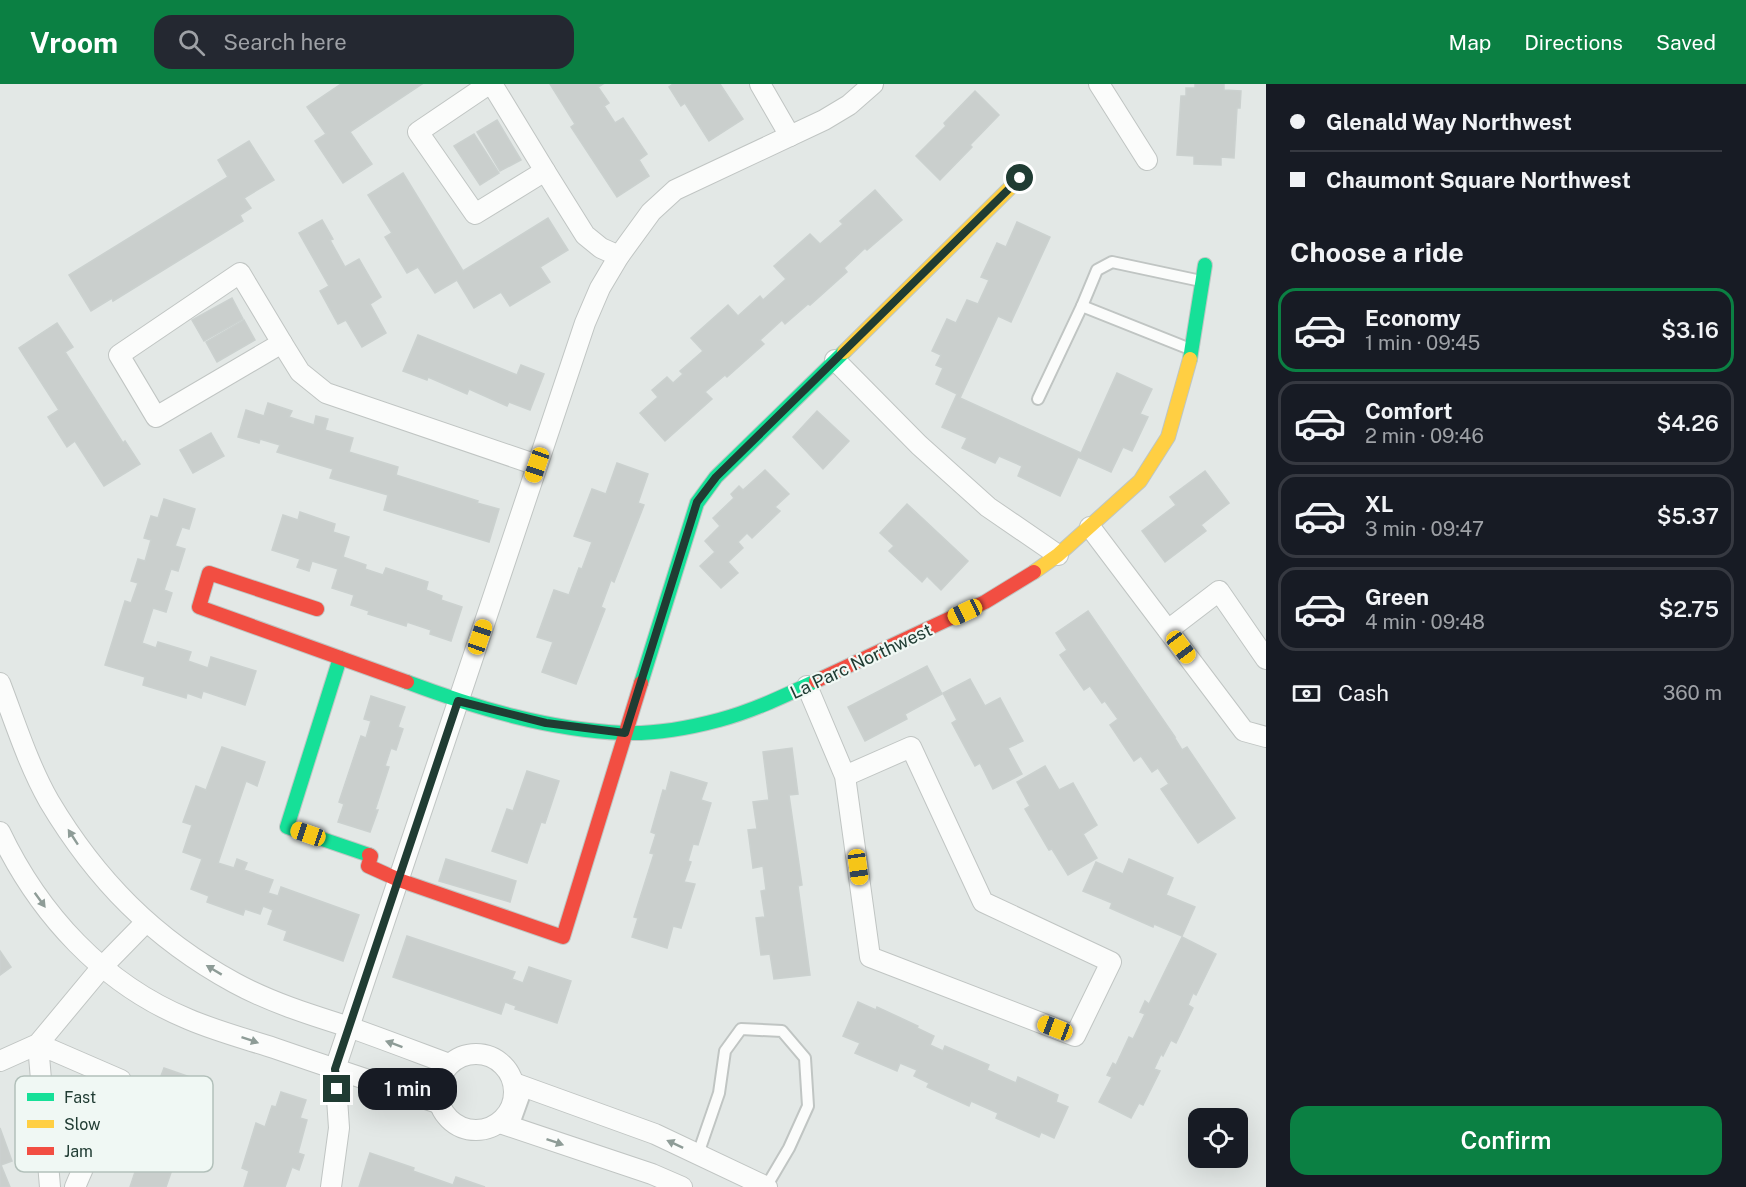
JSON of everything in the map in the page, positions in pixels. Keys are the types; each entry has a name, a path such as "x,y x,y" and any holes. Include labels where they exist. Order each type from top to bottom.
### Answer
{"street":[{"path":"545,171 475,214 418,132 491,84 585,235 601,248 619,256"},
{"path":"760,84 790,136"},
{"path":"331,1187 339,1128 335,1069 585,323 600,288 619,256 651,212 675,190 824,120 849,105 873,84"},
{"path":"1099,84 1147,160"},
{"path":"340,658 287,827 371,856 368,866 399,880 563,937 697,502 716,477 1020,178"},
{"name":"La Parc Northwest","path":"317,609 209,573 199,607 458,701 546,723 625,733 673,729 718,720 762,706 985,602 1022,581 1058,555 1140,481 1168,437 1193,351 1205,265"},
{"path":"282,343 156,417 119,355 240,273 300,372 326,393 537,465"},
{"path":"836,360 919,445 980,500 1058,555"},
{"path":"1090,527 1244,731 1266,737"},
{"path":"1168,630 1219,591 1266,659"},
{"path":"0,683 26,751 48,799 90,863 115,892 146,922 189,955 237,984 281,1004 448,1064"},
{"path":"807,686 845,776 870,957 1076,1036 1111,962 983,902 911,747 845,776"},
{"path":"0,832 29,885 75,943 102,967 143,997 188,1019 438,1103"},
{"path":"0,1061 38,1044 102,967 146,922"},
{"path":"38,1044 41,1076"},
{"path":"38,1044 112,1076"},
{"path":"682,1187 652,1174 506,1125 482,1131 464,1129 447,1119 438,1103 437,1083 448,1064 469,1053 489,1055 505,1066 520,1085 655,1134 766,1187"},
{"path":"506,1125 520,1085"},
{"path":"49,1172 50,1187"},
{"path":"75,1187 81,1172"}],"lane":[{"path":"1038,399 1097,270 1112,262 1203,281"},
{"path":"1082,306 1193,351"},
{"path":"698,1154 719,1093 725,1051 741,1029 782,1031 805,1058 808,1106 789,1148 766,1187"}],"building":[{"path":"341,84 422,84 350,132 372,164 343,183 315,141 326,134 307,107"},
{"path":"550,84 603,84 598,87 609,103 604,106 615,123 623,118 647,154 639,160 649,176 617,197 571,127 575,124"},
{"path":"673,84 720,84 743,119 709,141 685,103 681,106 669,87"},
{"path":"1195,84 1224,84 1224,90 1241,91 1240,108 1237,108 1234,158 1221,157 1221,165 1194,164 1194,156 1177,155 1181,96 1186,96 1186,88 1195,88"},
{"path":"975,91 999,115 940,180 916,156 946,126 944,123"},
{"path":"497,120 521,160 500,171 477,132"},
{"path":"474,134 499,173 480,185 454,146"},
{"path":"249,141 274,180 244,198 251,208 240,215 243,221 113,301 112,298 91,311 69,275 228,177 218,160"},
{"path":"403,173 463,271 548,218 568,250 540,267 550,282 510,306 501,292 474,308 457,280 435,293 418,267 407,273 385,237 392,233 368,195"},
{"path":"875,190 902,220 867,250 865,248 844,268 847,272 810,305 808,304 785,324 782,320 760,340 764,344 727,377 725,375 705,392 712,399 665,441 640,413 658,397 652,390 667,377 673,383 683,374 680,371 703,351 691,338 728,305 738,316 760,296 763,300 786,279 774,266 810,234 820,244 843,224 840,221"},
{"path":"322,220 345,267 359,259 381,297 370,304 386,333 362,347 346,320 338,324 320,291 329,286 299,233"},
{"path":"1017,222 1050,237 1011,322 998,316 960,398 1081,453 1117,373 1152,389 1140,414 1148,417 1132,451 1123,447 1111,472 1078,457 1060,496 1018,476 1022,466 999,456 995,463 962,448 967,438 942,427 957,394 936,384 943,368 936,365 941,355 932,351 947,319 956,323 967,300 978,304 989,280 981,277 997,243 1006,247"},
{"path":"232,298 243,319 204,341 192,320"},
{"path":"244,320 255,340 217,362 206,342"},
{"path":"57,323 73,347 65,352 123,443 125,441 140,464 104,486 75,441 67,447 48,417 59,410 19,348"},
{"path":"418,335 517,375 521,365 544,374 530,410 509,402 507,406 469,389 467,394 428,377 427,380 403,371"},
{"path":"268,403 292,411 289,417 314,425 316,416 328,419 325,430 353,438 349,452 398,467 396,475 499,509 489,542 384,510 388,495 330,478 333,469 277,452 280,445 260,439 259,443 238,437 246,410 264,416"},
{"path":"817,411 849,441 823,469 793,437"},
{"path":"211,433 224,456 193,473 180,450"},
{"path":"617,463 648,474 638,503 644,505 614,582 611,580 601,607 605,609 576,684 542,672 553,642 537,637 554,590 569,595 579,568 582,569 592,542 574,536 592,489 606,494"},
{"path":"765,470 789,494 775,507 780,511 752,538 747,533 738,542 743,548 728,562 738,573 721,588 700,566 715,552 705,541 720,526 713,518 734,498 731,494 739,486 743,490"},
{"path":"1205,471 1229,503 1201,525 1206,531 1165,562 1142,531 1176,505 1170,497"},
{"path":"164,499 195,509 189,529 182,527 175,546 185,549 178,571 171,569 164,590 172,593 166,612 153,608 142,643 156,648 158,642 191,652 188,661 208,668 211,657 256,671 245,705 203,691 201,698 187,693 186,698 143,685 145,677 105,665 125,601 131,603 138,583 131,581 138,559 145,561 151,540 144,538 151,516 158,518"},
{"path":"907,504 968,561 941,590 927,576 922,582 889,551 894,546 880,533"},
{"path":"300,512 335,524 333,532 349,537 343,557 366,565 365,569 383,575 386,568 428,582 426,590 442,596 441,600 462,607 451,641 430,634 431,630 407,622 406,626 368,614 369,611 351,605 354,595 332,588 338,569 312,561 309,571 297,567 300,559 272,550 283,515 298,520"},
{"path":"1088,611 1182,750 1187,747 1235,818 1198,843 1161,789 1169,784 1158,768 1152,772 1141,756 1134,761 1110,725 1118,719 1105,701 1102,703 1090,686 1084,690 1060,655 1067,650 1056,633"},
{"path":"927,666 942,694 905,714 907,719 865,741 848,707"},
{"path":"970,679 985,706 1000,698 1023,741 1008,748 1022,774 993,789 980,763 975,766 952,723 957,720 943,693"},
{"path":"371,696 405,707 398,727 403,729 396,750 391,748 385,766 389,767 370,832 338,822 344,804 339,802 361,736 366,738 371,721 364,719"},
{"path":"222,747 265,762 257,786 246,781 218,863 234,868 237,859 247,863 244,870 273,880 268,893 278,896 281,887 359,915 343,961 284,940 287,931 268,924 273,910 263,906 260,914 245,909 243,915 207,902 209,896 191,889 202,859 183,852 192,825 183,822 196,786 206,790"},
{"path":"792,748 798,794 789,795 802,885 798,886 810,975 774,979 770,954 761,955 756,918 765,917 761,891 766,890 763,866 753,868 748,830 757,829 753,802 769,800 763,752"},
{"path":"1045,766 1059,790 1073,783 1097,825 1083,834 1097,858 1068,875 1052,849 1049,850 1025,809 1030,806 1017,782"},
{"path":"527,771 559,781 545,823 541,822 527,863 492,851 507,809 513,811"},
{"path":"671,772 707,783 701,800 711,803 698,845 693,844 688,861 691,862 684,882 695,884 681,928 673,926 667,948 632,937 638,918 634,917 654,854 650,853 656,834 651,832 663,790 666,791"},
{"path":"446,859 516,881 510,902 439,881"},
{"path":"1129,859 1173,878 1166,895 1195,907 1182,936 1154,924 1153,927 1110,908 1112,903 1083,891 1096,862 1123,874"},
{"path":"407,936 515,972 512,979 523,983 529,967 571,981 557,1023 515,1009 516,1006 505,1002 501,1014 393,977"},
{"path":"1182,937 1216,954 1196,995 1193,993 1188,1005 1193,1008 1176,1043 1171,1040 1163,1056 1161,1054 1154,1069 1160,1071 1143,1105 1139,1103 1131,1118 1099,1102 1112,1077 1107,1075 1113,1063 1116,1065 1129,1037 1133,1039 1145,1014 1140,1012 1145,1001 1149,1004"},
{"path":"0,951 11,967 0,975"},
{"path":"858,1002 876,1010 877,1007 918,1026 917,1028 934,1036 930,1045 943,1051 945,1046 989,1065 987,1070 1016,1083 1018,1077 1058,1095 1056,1102 1068,1107 1054,1138 1041,1132 1039,1137 996,1118 998,1113 971,1101 969,1106 927,1087 929,1083 914,1076 917,1070 900,1063 897,1071 855,1053 860,1043 843,1036"},
{"path":"164,1068 187,1076 161,1076"},
{"path":"281,1092 306,1100 300,1118 307,1120 298,1153 304,1155 299,1170 292,1167 285,1187 244,1187 249,1171 242,1168 256,1123 265,1127 272,1106 276,1107"},
{"path":"0,1128 12,1161 1,1165 10,1187 0,1187"},
{"path":"370,1153 414,1168 413,1171 453,1185 456,1177 485,1187 359,1187"},
{"path":"135,1172 171,1172 166,1187 130,1187"}],"traffic: fast":[{"path":"1190,359 1205,265"},
{"path":"641,683 697,503 716,477 844,352"},
{"path":"340,658 287,827 369,855"},
{"path":"407,682 459,701 541,722 596,731 647,733 696,726 719,720 756,708 816,681"}],"traffic: slow":[{"path":"844,352 1020,178"},
{"path":"1034,572 1058,555 1140,481 1168,437 1190,359"}],"traffic: jam":[{"path":"816,681 985,602 1034,572"},
{"path":"317,609 209,573 199,607 407,682"},
{"path":"369,855 371,856 368,866 399,880 563,937 641,683"}],"route":[{"path":"337,1089 335,1069 458,701 546,723 625,733 697,502 716,477 1020,178"}]}
